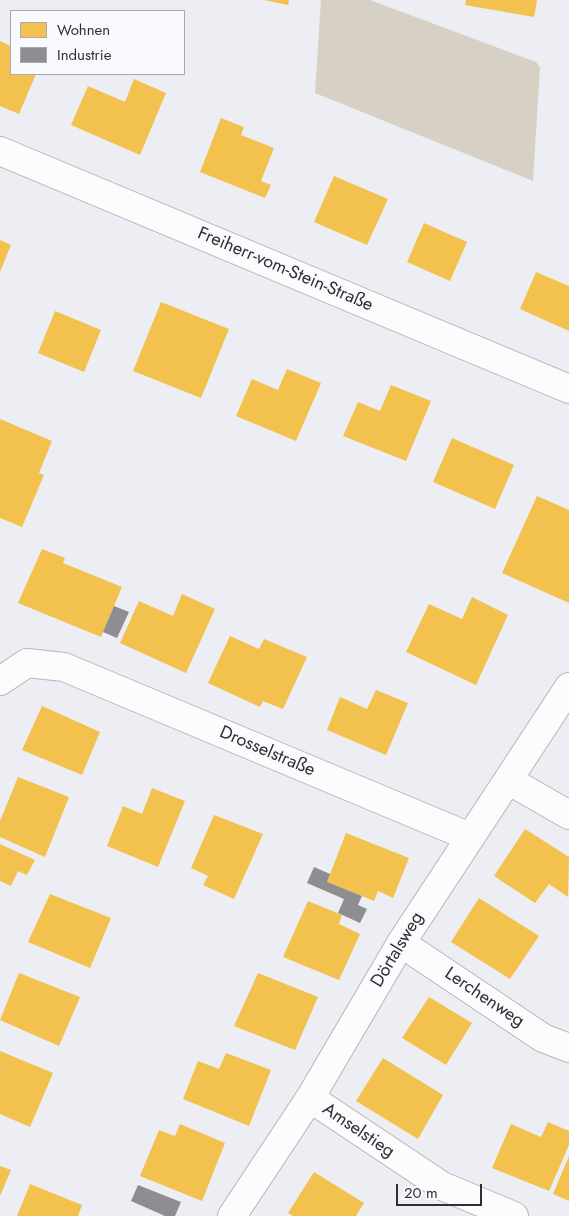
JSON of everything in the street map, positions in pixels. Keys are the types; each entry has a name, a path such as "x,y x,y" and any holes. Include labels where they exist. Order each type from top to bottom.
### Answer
{"street":[{"name":"Freiherr-vom-Stein-Straße","path":"0,151 569,389"},
{"name":"Drosselstraße","path":"0,681 27,663 64,667 470,837"},
{"name":"Dörtalsweg","path":"232,1216 310,1098 401,943 569,687"},
{"path":"508,780 569,815"},
{"name":"Lerchenweg","path":"401,943 543,1038 569,1048"},
{"name":"Amselstieg","path":"310,1098 442,1186 514,1216"}],"shaded area":[{"path":"321,0 370,0 536,62 540,67 533,181 315,93"}],"building: Wohnen":[{"path":"264,0 289,0 288,5"},
{"path":"466,0 537,0 534,17 465,5"},
{"path":"0,41 10,46 10,75 36,75 19,114 0,106"},
{"path":"134,79 166,93 140,155 71,125 88,86 125,102"},
{"path":"221,118 244,127 241,135 274,148 261,181 271,185 265,198 200,172"},
{"path":"334,176 388,199 367,245 314,222"},
{"path":"424,223 467,242 450,281 407,262"},
{"path":"0,240 11,245 0,272"},
{"path":"536,272 569,286 569,331 520,309"},
{"path":"161,302 229,329 201,398 133,371"},
{"path":"55,311 101,330 84,372 38,353"},
{"path":"287,369 321,383 296,441 236,416 252,379 278,390"},
{"path":"391,385 431,401 406,461 343,436 358,402 380,411"},
{"path":"0,419 52,441 39,473 44,475 22,527 0,518"},
{"path":"452,438 514,465 495,509 433,482"},
{"path":"537,496 569,510 569,603 502,573"},
{"path":"42,549 65,558 63,563 122,587 101,637 18,603"},
{"path":"182,594 215,609 186,673 120,643 139,601 173,616"},
{"path":"472,597 508,615 476,685 406,652 429,604 462,619"},
{"path":"230,636 259,649 264,639 307,657 283,709 263,701 260,707 208,683"},
{"path":"376,690 408,703 386,755 327,730 340,697 367,709"},
{"path":"42,706 100,732 82,775 22,750"},
{"path":"18,777 69,797 45,857 0,837 0,821"},
{"path":"152,788 185,801 158,867 107,846 123,806 142,814"},
{"path":"214,815 263,834 234,899 203,885 208,876 191,868"},
{"path":"525,829 569,857 568,897 549,884 535,903 494,876"},
{"path":"346,833 409,858 393,898 378,891 374,901 327,882"},
{"path":"0,844 35,860 27,875 18,871 11,886 0,881"},
{"path":"50,894 111,918 90,968 28,942"},
{"path":"479,898 539,936 510,979 451,942"},
{"path":"308,901 342,915 339,924 360,934 339,980 283,957"},
{"path":"19,973 80,997 59,1046 0,1020"},
{"path":"258,973 318,997 295,1050 234,1026"},
{"path":"429,997 472,1023 446,1065 402,1038"},
{"path":"0,1051 53,1073 30,1127 0,1114"},
{"path":"226,1053 271,1070 249,1126 183,1099 198,1061 219,1069"},
{"path":"383,1058 443,1095 418,1139 356,1101"},
{"path":"548,1122 569,1131 569,1145 549,1191 492,1168 511,1124 541,1137"},
{"path":"180,1124 225,1143 202,1201 140,1176 159,1130 175,1136"},
{"path":"569,1156 569,1201 553,1194"},
{"path":"0,1166 11,1170 0,1196"},
{"path":"314,1172 364,1203 356,1216 293,1216 288,1213"},
{"path":"30,1184 82,1205 78,1216 17,1216"}],"building: Industrie":[{"path":"114,606 129,612 117,638 103,632"},
{"path":"314,867 330,874 327,882 362,896 358,905 367,909 360,923 338,913 344,899 307,883"},
{"path":"138,1185 181,1202 175,1216 165,1216 131,1201"}]}
